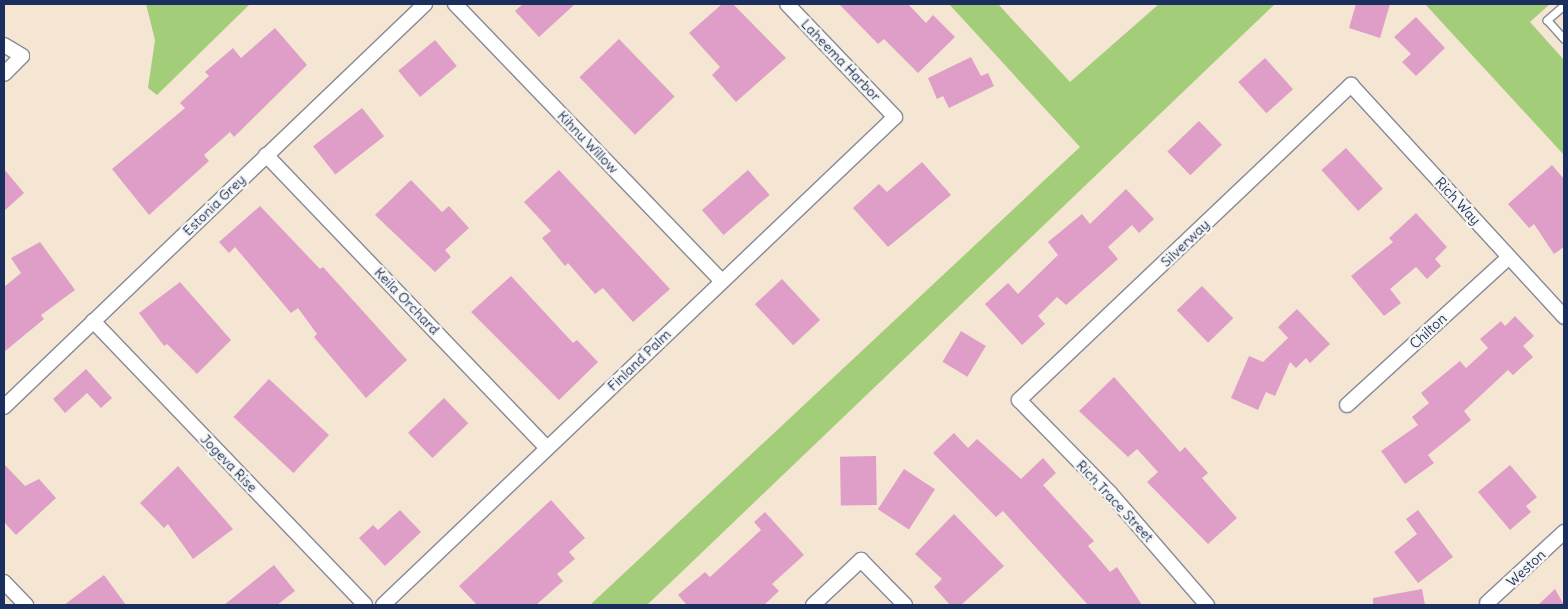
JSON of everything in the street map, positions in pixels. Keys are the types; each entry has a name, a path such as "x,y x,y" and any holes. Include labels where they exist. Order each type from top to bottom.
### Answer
{"street":[{"name":"Estonia Grey","path":"4,407 424,4"},
{"name":"Kihnu Willow","path":"455,4 722,281"},
{"name":"Laheema Harbor","path":"787,4 895,116"},
{"path":"4,45 22,56 4,74"},
{"name":"Rich Way","path":"1351,85 1564,317"},
{"name":"Silverway","path":"1020,400 1351,85"},
{"name":"Finland Palm","path":"383,605 895,116"},
{"name":"Keila Orchard","path":"266,155 548,448"},
{"name":"Chilton","path":"1347,405 1509,257"},
{"name":"Jogeva Rise","path":"93,321 365,605"},
{"name":"Rich Trace Street","path":"1020,400 1110,493 1207,605"},
{"name":"Weston","path":"1487,603 1564,532"},
{"path":"813,605 861,560 906,605"},
{"path":"4,582 26,605"}],"lane":[{"path":"1564,5 1547,20 1564,39"}],"green space":[{"path":"146,4 250,4 157,95 148,88 155,40"},
{"path":"949,4 998,4 1070,82 1159,4 1275,4 647,605 590,605 1080,147"},
{"path":"1425,4 1550,4 1530,22 1564,60 1564,155"}],"building":[{"path":"523,4 575,4 539,37 515,11"},
{"path":"722,4 733,4 786,58 736,102 712,75 720,67 689,33"},
{"path":"839,4 908,4 926,23 933,15 955,37 918,73 884,39 878,44"},
{"path":"1356,4 1390,4 1380,38 1349,28"},
{"path":"1416,17 1445,48 1416,76 1402,62 1411,54 1394,37"},
{"path":"275,28 307,65 234,137 230,132 204,155 209,161 149,215 112,169 185,108 180,103 209,76 205,72 233,48 241,58"},
{"path":"619,39 675,97 635,135 579,77"},
{"path":"435,40 457,66 420,97 398,71"},
{"path":"971,57 981,76 988,73 994,86 949,108 943,96 937,99 928,78"},
{"path":"1265,58 1293,89 1266,113 1238,82"},
{"path":"362,108 384,136 335,175 313,146"},
{"path":"1199,121 1222,145 1190,175 1167,152"},
{"path":"1346,148 1383,189 1358,211 1321,170"},
{"path":"922,162 951,195 888,247 853,208 879,184 887,192"},
{"path":"1552,165 1564,179 1564,247 1554,254 1534,224 1529,228 1508,204"},
{"path":"4,169 24,193 4,211"},
{"path":"559,170 670,289 633,322 603,288 595,294 568,263 565,266 542,238 551,231 524,202"},
{"path":"748,170 770,195 724,235 702,210"},
{"path":"411,180 442,212 449,206 469,228 445,250 451,257 435,272 375,215"},
{"path":"1126,189 1154,219 1139,233 1132,225 1108,247 1118,259 1066,305 1057,297 1038,316 1045,324 1022,345 985,304 1008,283 1018,294 1058,255 1048,242 1082,214 1090,224"},
{"path":"260,206 320,269 323,267 407,360 366,398 314,337 317,334 298,308 291,313 235,247 229,253 219,242"},
{"path":"1416,213 1447,247 1435,259 1441,266 1427,279 1416,267 1390,289 1401,303 1384,316 1351,276 1393,242 1389,238"},
{"path":"40,242 75,290 41,315 44,319 4,352 4,287 21,273 11,258"},
{"path":"511,276 573,343 577,340 598,362 559,400 471,312"},
{"path":"782,279 820,320 793,345 755,304"},
{"path":"180,282 231,340 197,374 167,344 164,346 139,313"},
{"path":"1202,286 1233,318 1208,343 1177,310"},
{"path":"1297,309 1330,344 1310,363 1306,358 1296,368 1290,362 1275,396 1266,392 1258,410 1231,398 1249,356 1263,362 1288,338 1278,327"},
{"path":"1515,316 1534,336 1523,346 1533,357 1513,375 1508,370 1464,411 1471,420 1428,455 1434,463 1405,484 1381,451 1418,425 1412,417 1429,403 1421,393 1460,361 1466,368 1488,348 1480,339 1501,321 1505,326"},
{"path":"961,331 986,346 967,377 942,362"},
{"path":"86,369 112,398 101,408 87,393 65,413 53,399"},
{"path":"1114,377 1180,452 1185,447 1208,473 1202,478 1237,518 1208,544 1147,482 1158,472 1137,449 1128,457 1079,411"},
{"path":"269,379 329,435 294,473 234,417"},
{"path":"444,398 468,423 432,458 408,433"},
{"path":"954,433 968,448 977,439 1021,479 1043,458 1056,473 1043,485 1094,541 1088,546 1110,572 1117,567 1142,605 1088,605 1003,511 996,517 933,453"},
{"path":"876,456 877,505 841,506 840,457"},
{"path":"4,464 25,486 39,479 56,498 16,535 4,522"},
{"path":"1510,465 1537,497 1526,506 1531,512 1510,530 1478,492"},
{"path":"178,466 233,529 193,559 168,524 164,528 140,503"},
{"path":"904,469 935,489 909,529 878,509"},
{"path":"551,500 585,538 569,552 575,559 557,574 563,581 536,605 477,605 459,586"},
{"path":"400,510 421,532 385,566 359,538 373,525 378,530"},
{"path":"1418,510 1453,557 1418,583 1394,552 1417,534 1406,519"},
{"path":"765,512 804,555 772,584 779,591 764,605 687,605 678,595 705,572 710,577 761,530 754,522"},
{"path":"954,514 1004,566 961,605 950,605 934,587 942,579 915,554"},
{"path":"274,565 295,591 277,605 224,605"},
{"path":"104,575 126,605 64,605"},
{"path":"1422,589 1425,605 1373,605 1373,598"},
{"path":"1555,589 1564,605 1538,605"}]}
